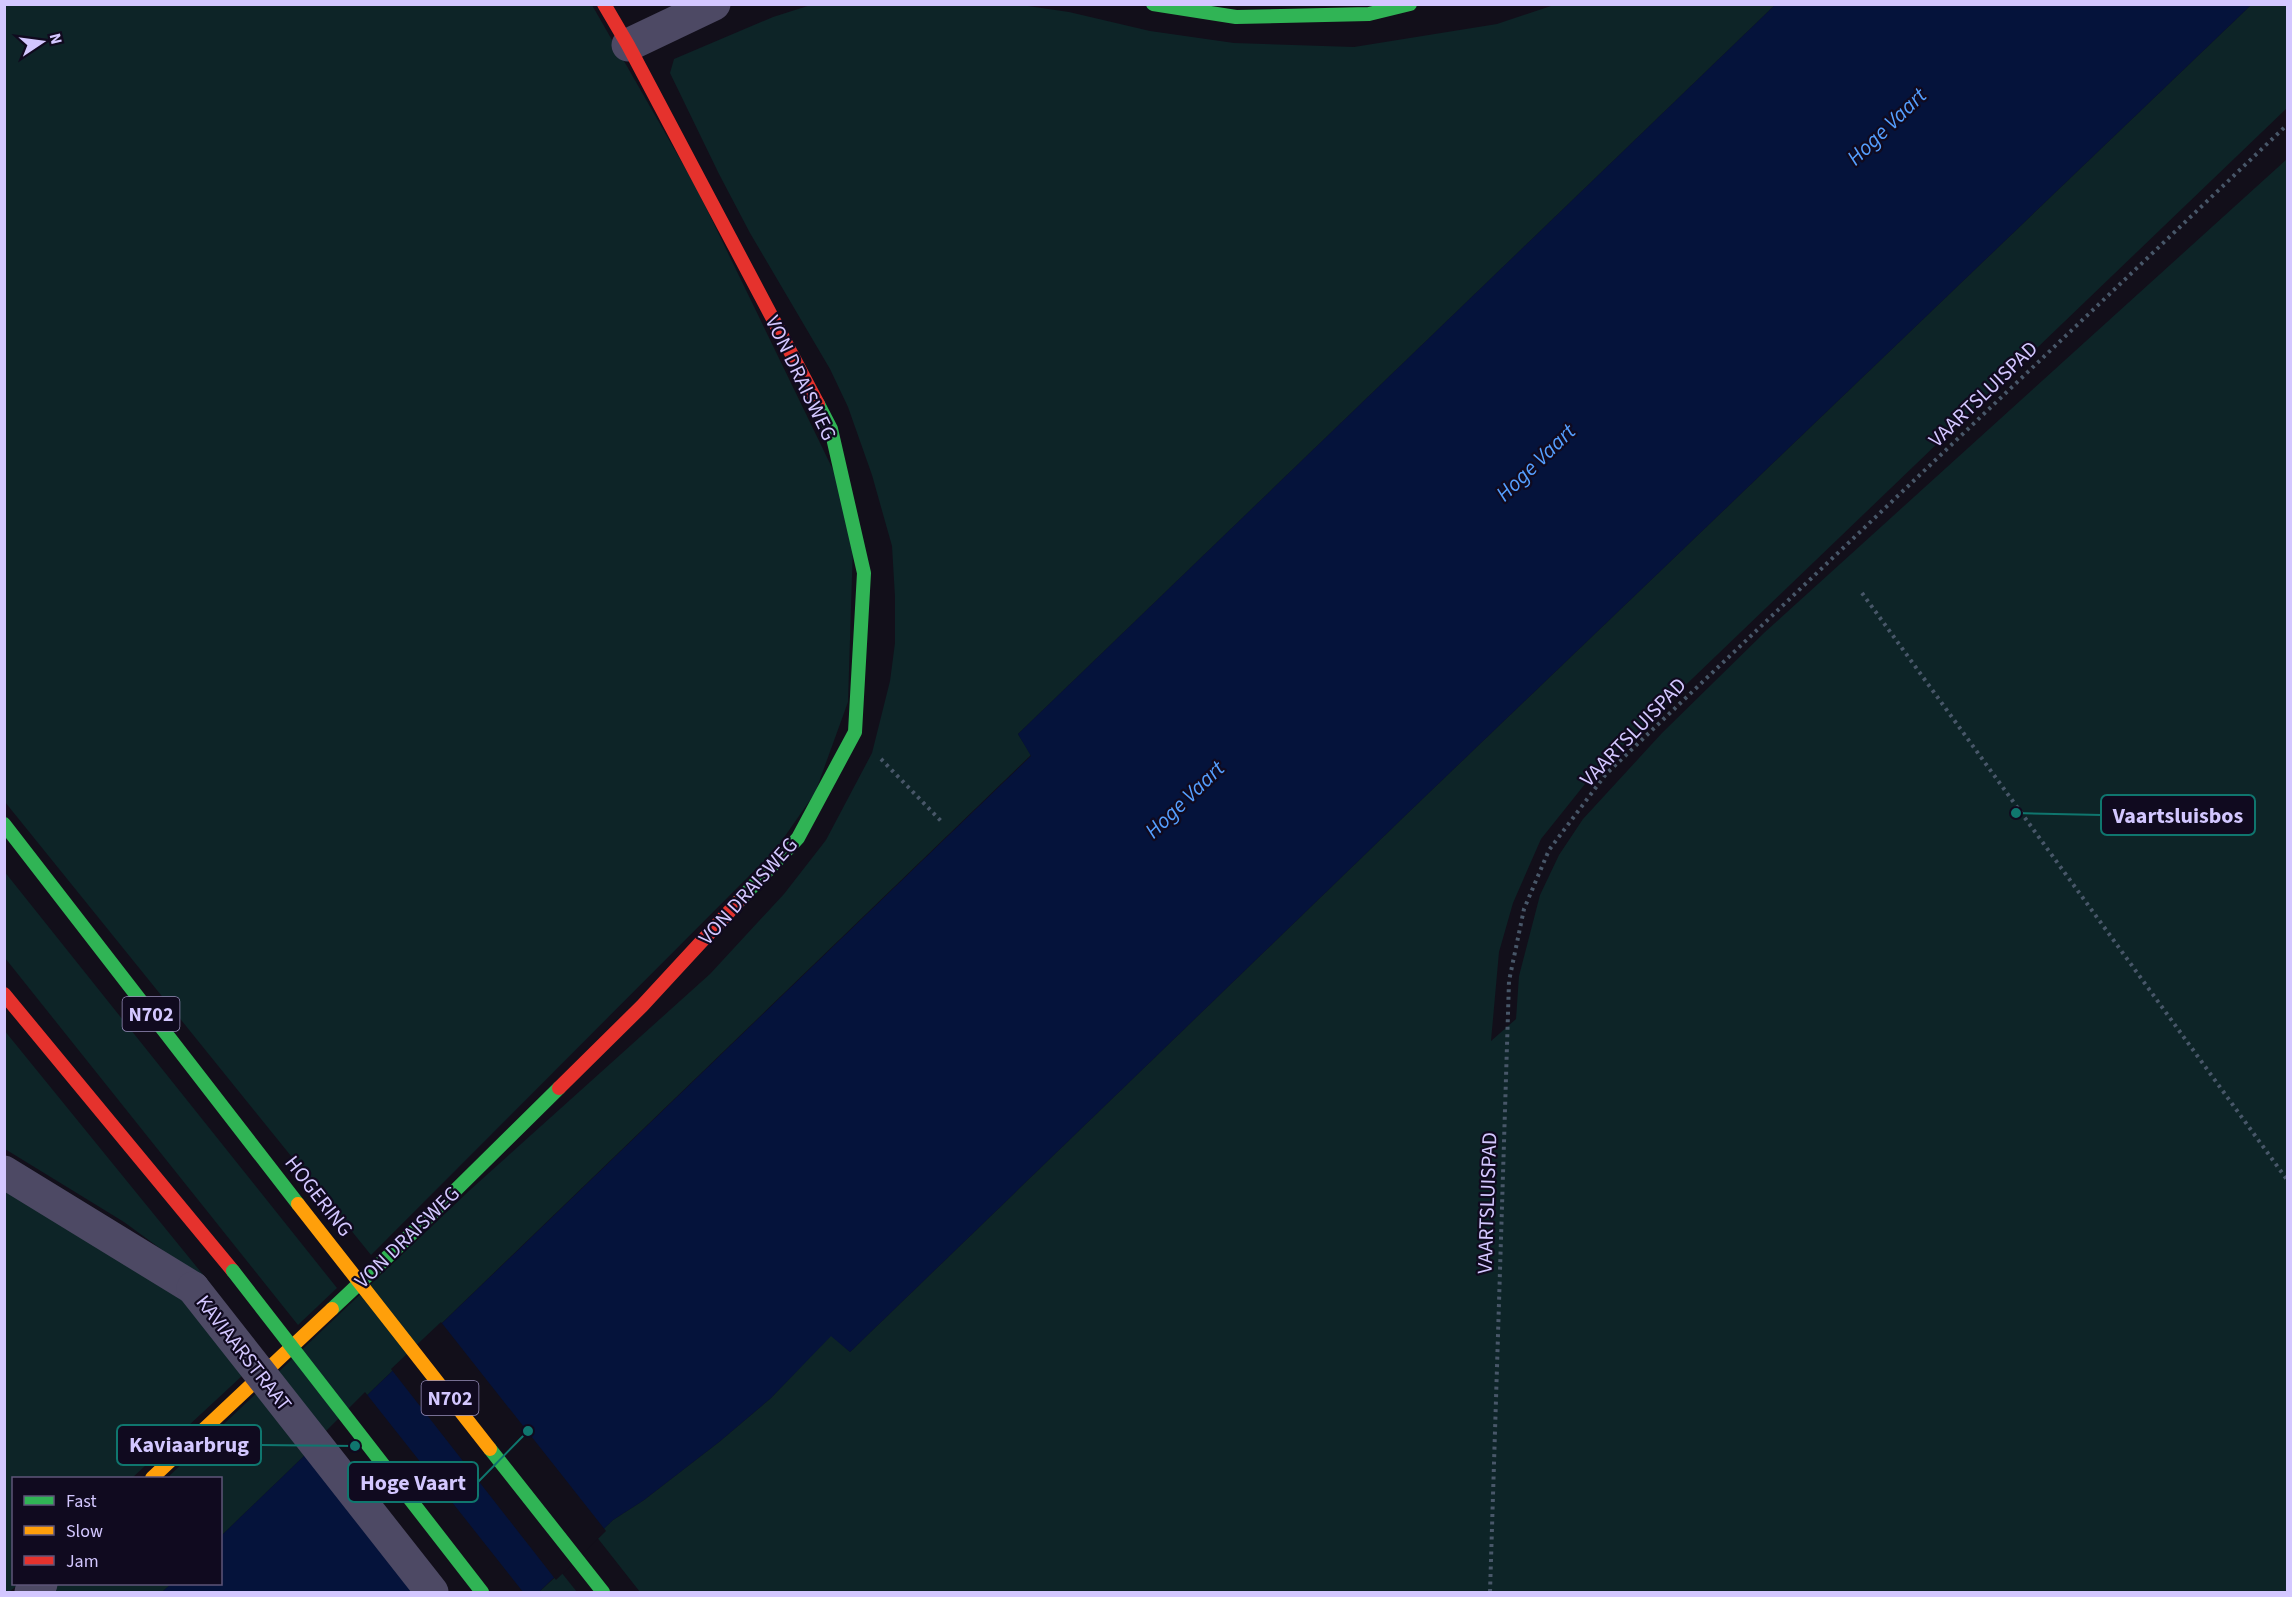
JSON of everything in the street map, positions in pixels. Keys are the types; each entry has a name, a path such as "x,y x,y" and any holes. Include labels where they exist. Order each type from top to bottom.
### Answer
{"main road":[{"name":"VON DRAISWEG","path":"154,1477 399,1246 642,1006 798,838 855,732 864,573 831,429 628,45 604,4"},
{"path":"1154,4 1236,17 1369,14 1410,4"},
{"name":"HOGERING","path":"4,824 603,1593"},
{"path":"4,994 233,1271 482,1593"}],"street":[{"path":"628,45 714,4"},
{"name":"KAVIAARSTRAAT","path":"4,1172 193,1287 432,1593"}],"path":[{"name":"VAARTSLUISPAD","path":"1490,1593 1509,981 1524,909 1549,850 1606,774 2288,124"},
{"path":"1862,593 2288,1181"},
{"path":"855,732 941,821"}],"green space":[{"path":"814,4 1021,5 1069,12 1150,31 1234,43 1354,47 1497,24 1554,5 1775,5 1018,734 1031,755 222,1535 222,1477 168,1477 470,1190 710,974 784,894 826,840 872,753 890,681 895,643 895,597 892,546 872,475 848,407 830,369 750,233 670,73 674,59 773,17"},
{"path":"4,5 592,5 696,187 854,513 848,702 815,793 776,849 371,1255 5,802"},
{"path":"2251,5 2287,5 2287,108 1593,774 1541,839 1513,903 1499,952 1491,1041 1516,1019 1519,976 1540,895 1559,855 1583,819 1662,733 1765,632 2287,159 2287,1592 640,1592 596,1536 613,1520 644,1500 719,1442 771,1398 831,1335 850,1352 1412,809"},
{"path":"4,871 337,1288 298,1325 5,958"},
{"path":"4,1030 213,1287 124,1222 5,1149"},
{"path":"4,1186 186,1298 244,1374 133,1477 12,1477 12,1585 18,1585 9,1592 4,1592"},
{"path":"561,1572 577,1592 539,1592"},
{"path":"56,1585 170,1585 162,1592 48,1592"}],"water":[{"path":"1775,5 2251,5 1412,809 850,1352 831,1336 771,1398 644,1500 613,1520 539,1592 162,1592 170,1585 222,1585 222,1535 1031,756 1018,734"}],"pier":[{"path":"441,1322 606,1531 556,1580 391,1369"},
{"path":"365,1392 523,1592 417,1592 306,1451"}],"traffic: fast":[{"path":"1153,4 1236,17 1369,14 1410,4"},
{"path":"738,902 798,838 855,732 864,573 831,429 818,404"},
{"path":"4,824 298,1204"},
{"path":"332,1309 559,1088"},
{"path":"233,1271 482,1592"},
{"path":"490,1449 603,1592"}],"traffic: slow":[{"path":"298,1204 490,1449"},
{"path":"153,1477 332,1309"}],"traffic: jam":[{"path":"604,4 628,45 818,404"},
{"path":"559,1088 642,1006 738,902"},
{"path":"4,994 233,1271"}],"place":[{"name":"Vaartsluisbos","path":"2016,813"},
{"name":"Hoge Vaart","path":"528,1431"},
{"name":"Kaviaarbrug","path":"355,1446"}]}
